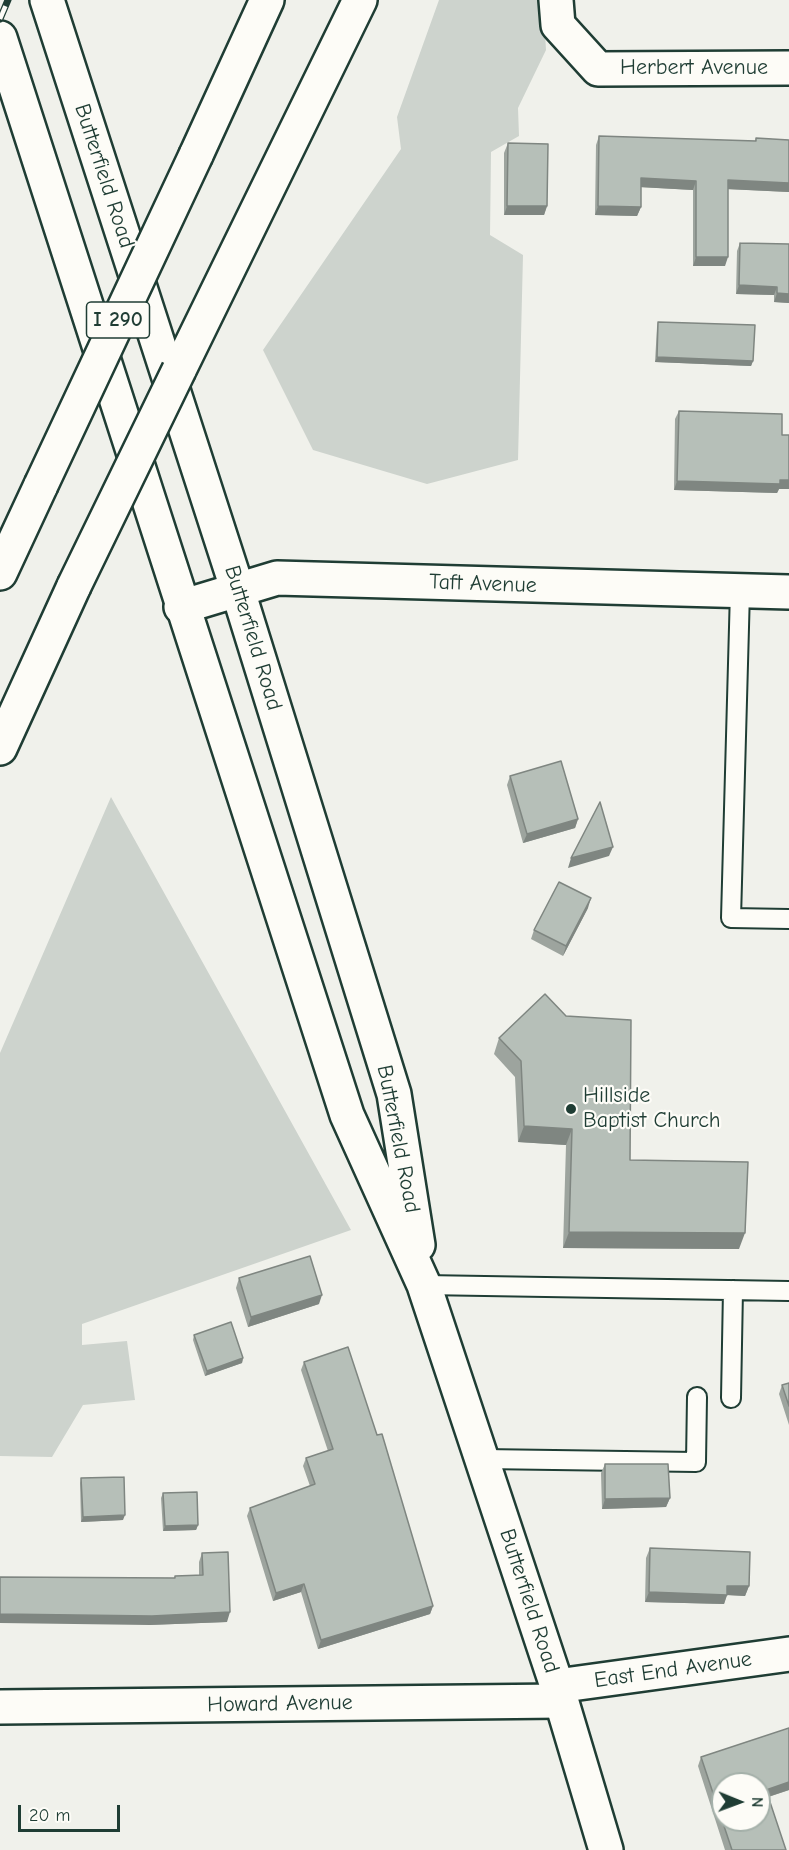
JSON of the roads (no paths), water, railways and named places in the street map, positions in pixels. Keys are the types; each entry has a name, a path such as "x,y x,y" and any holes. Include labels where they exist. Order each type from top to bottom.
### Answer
{"main road":[{"name":"Butterfield Road","path":"47,0 238,591 394,1094 424,1285"},
{"name":"I 290","path":"0,573 267,0"},
{"path":"0,748 74,586 360,0"},
{"name":"Herbert Avenue","path":"556,0 558,25 598,69 789,68"},
{"name":"Butterfield Road","path":"0,38 347,1115 424,1285 559,1694 606,1850"},
{"name":"Taft Avenue","path":"182,607 277,578 789,592"},
{"name":"East End Avenue","path":"559,1694 789,1654"},
{"name":"Howard Avenue","path":"0,1707 559,1694"}],"lane":[{"path":"740,591 730,918 789,919"},
{"path":"424,1285 789,1291"},
{"path":"731,1398 733,1290"},
{"path":"483,1459 696,1462 697,1397"}],"railway":[{"path":"0,19 8,0"}],"place":[{"name":"Hillside Baptist Church","path":"571,1109"}]}
